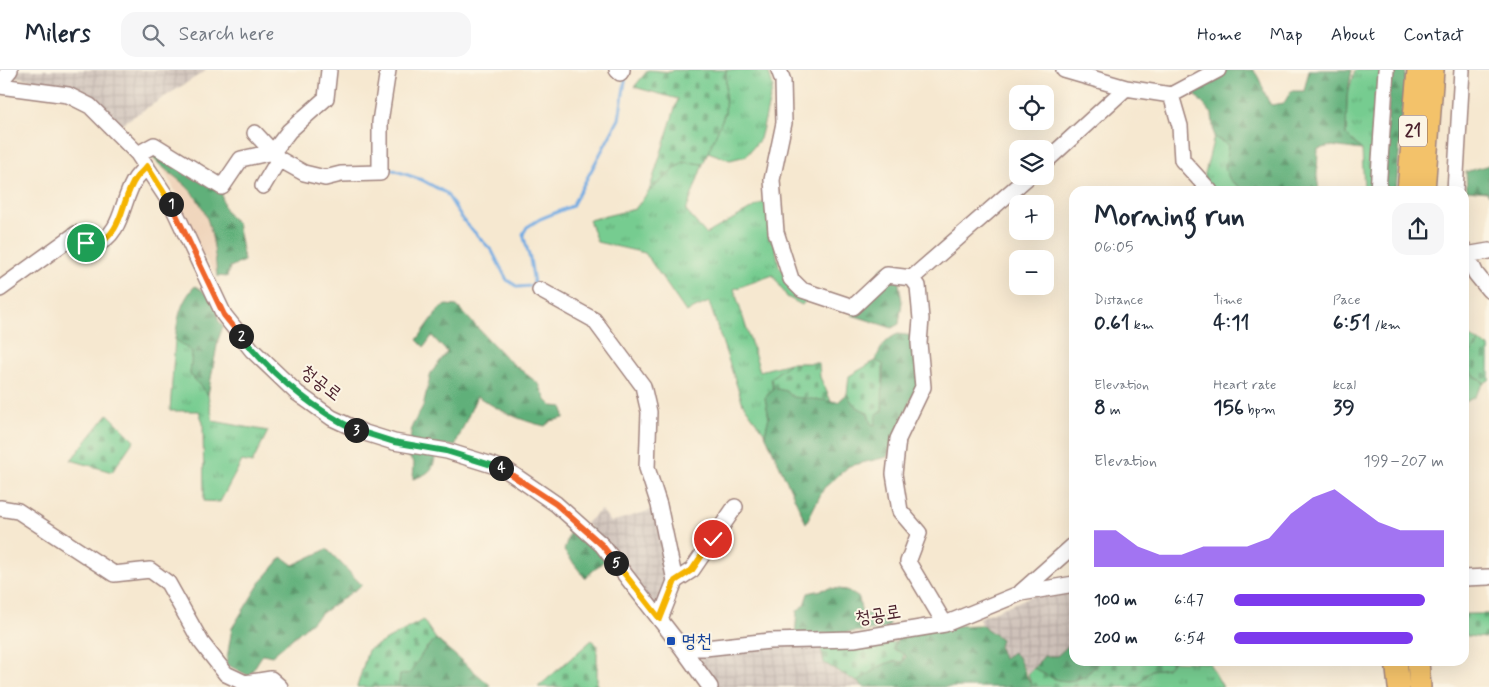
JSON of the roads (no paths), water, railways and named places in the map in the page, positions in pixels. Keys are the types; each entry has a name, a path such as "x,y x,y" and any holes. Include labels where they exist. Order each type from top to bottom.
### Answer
{"highway":[{"name":"21","path":"1408,186 1418,70"},
{"name":"21","path":"1424,186 1433,70"},
{"path":"1397,666 1399,687"},
{"path":"1418,666 1420,687"}],"street":[{"path":"0,82 10,70"},
{"path":"263,186 289,131 326,98 329,70"},
{"path":"255,133 276,155 304,173 325,178 341,174 380,173 380,122 388,70"},
{"path":"617,70 620,72 622,70"},
{"path":"779,70 783,81 784,123 772,180 776,232 792,279 802,290 853,307 887,275 912,278 918,286 921,319 919,343 923,387 898,439 894,474 900,511 919,533 908,562 946,624"},
{"path":"1064,70 1126,88 1170,95 1218,70"},
{"path":"1378,186 1386,70"},
{"path":"1455,186 1462,70"},
{"name":"청공로","path":"0,86 68,95 90,106 138,154 147,166 173,207 224,315 252,350 298,393 332,418 362,432 394,442 446,451 505,469 556,504 602,545 710,687"},
{"path":"1054,154 1126,88"},
{"path":"1170,95 1180,126 1182,160 1205,186"},
{"path":"138,154 154,145 222,187 241,159 276,155"},
{"path":"0,290 76,234 86,243 94,246 100,243 119,223 135,178 147,166"},
{"path":"912,278 1019,185"},
{"path":"1469,252 1489,251"},
{"path":"1470,276 1489,290"},
{"path":"540,290 594,320 642,386 649,412 647,468 659,505 675,581 660,619"},
{"path":"675,581 692,570 735,507"},
{"path":"0,508 18,511 114,574 150,570 168,582 201,642 226,674 245,684 271,679 280,687"},
{"path":"1021,593 1069,549"},
{"path":"1469,578 1489,577"},
{"name":"청공로","path":"682,648 705,648 770,641 854,639 946,624 1021,593 1069,585"}],"waterway":[{"path":"388,168 422,180 446,193 463,220 492,251 507,280 518,287 531,286 534,283 523,234 527,227 540,219 572,206 619,119 626,75"}],"place":[{"name":"명천","path":"671,641"}]}
